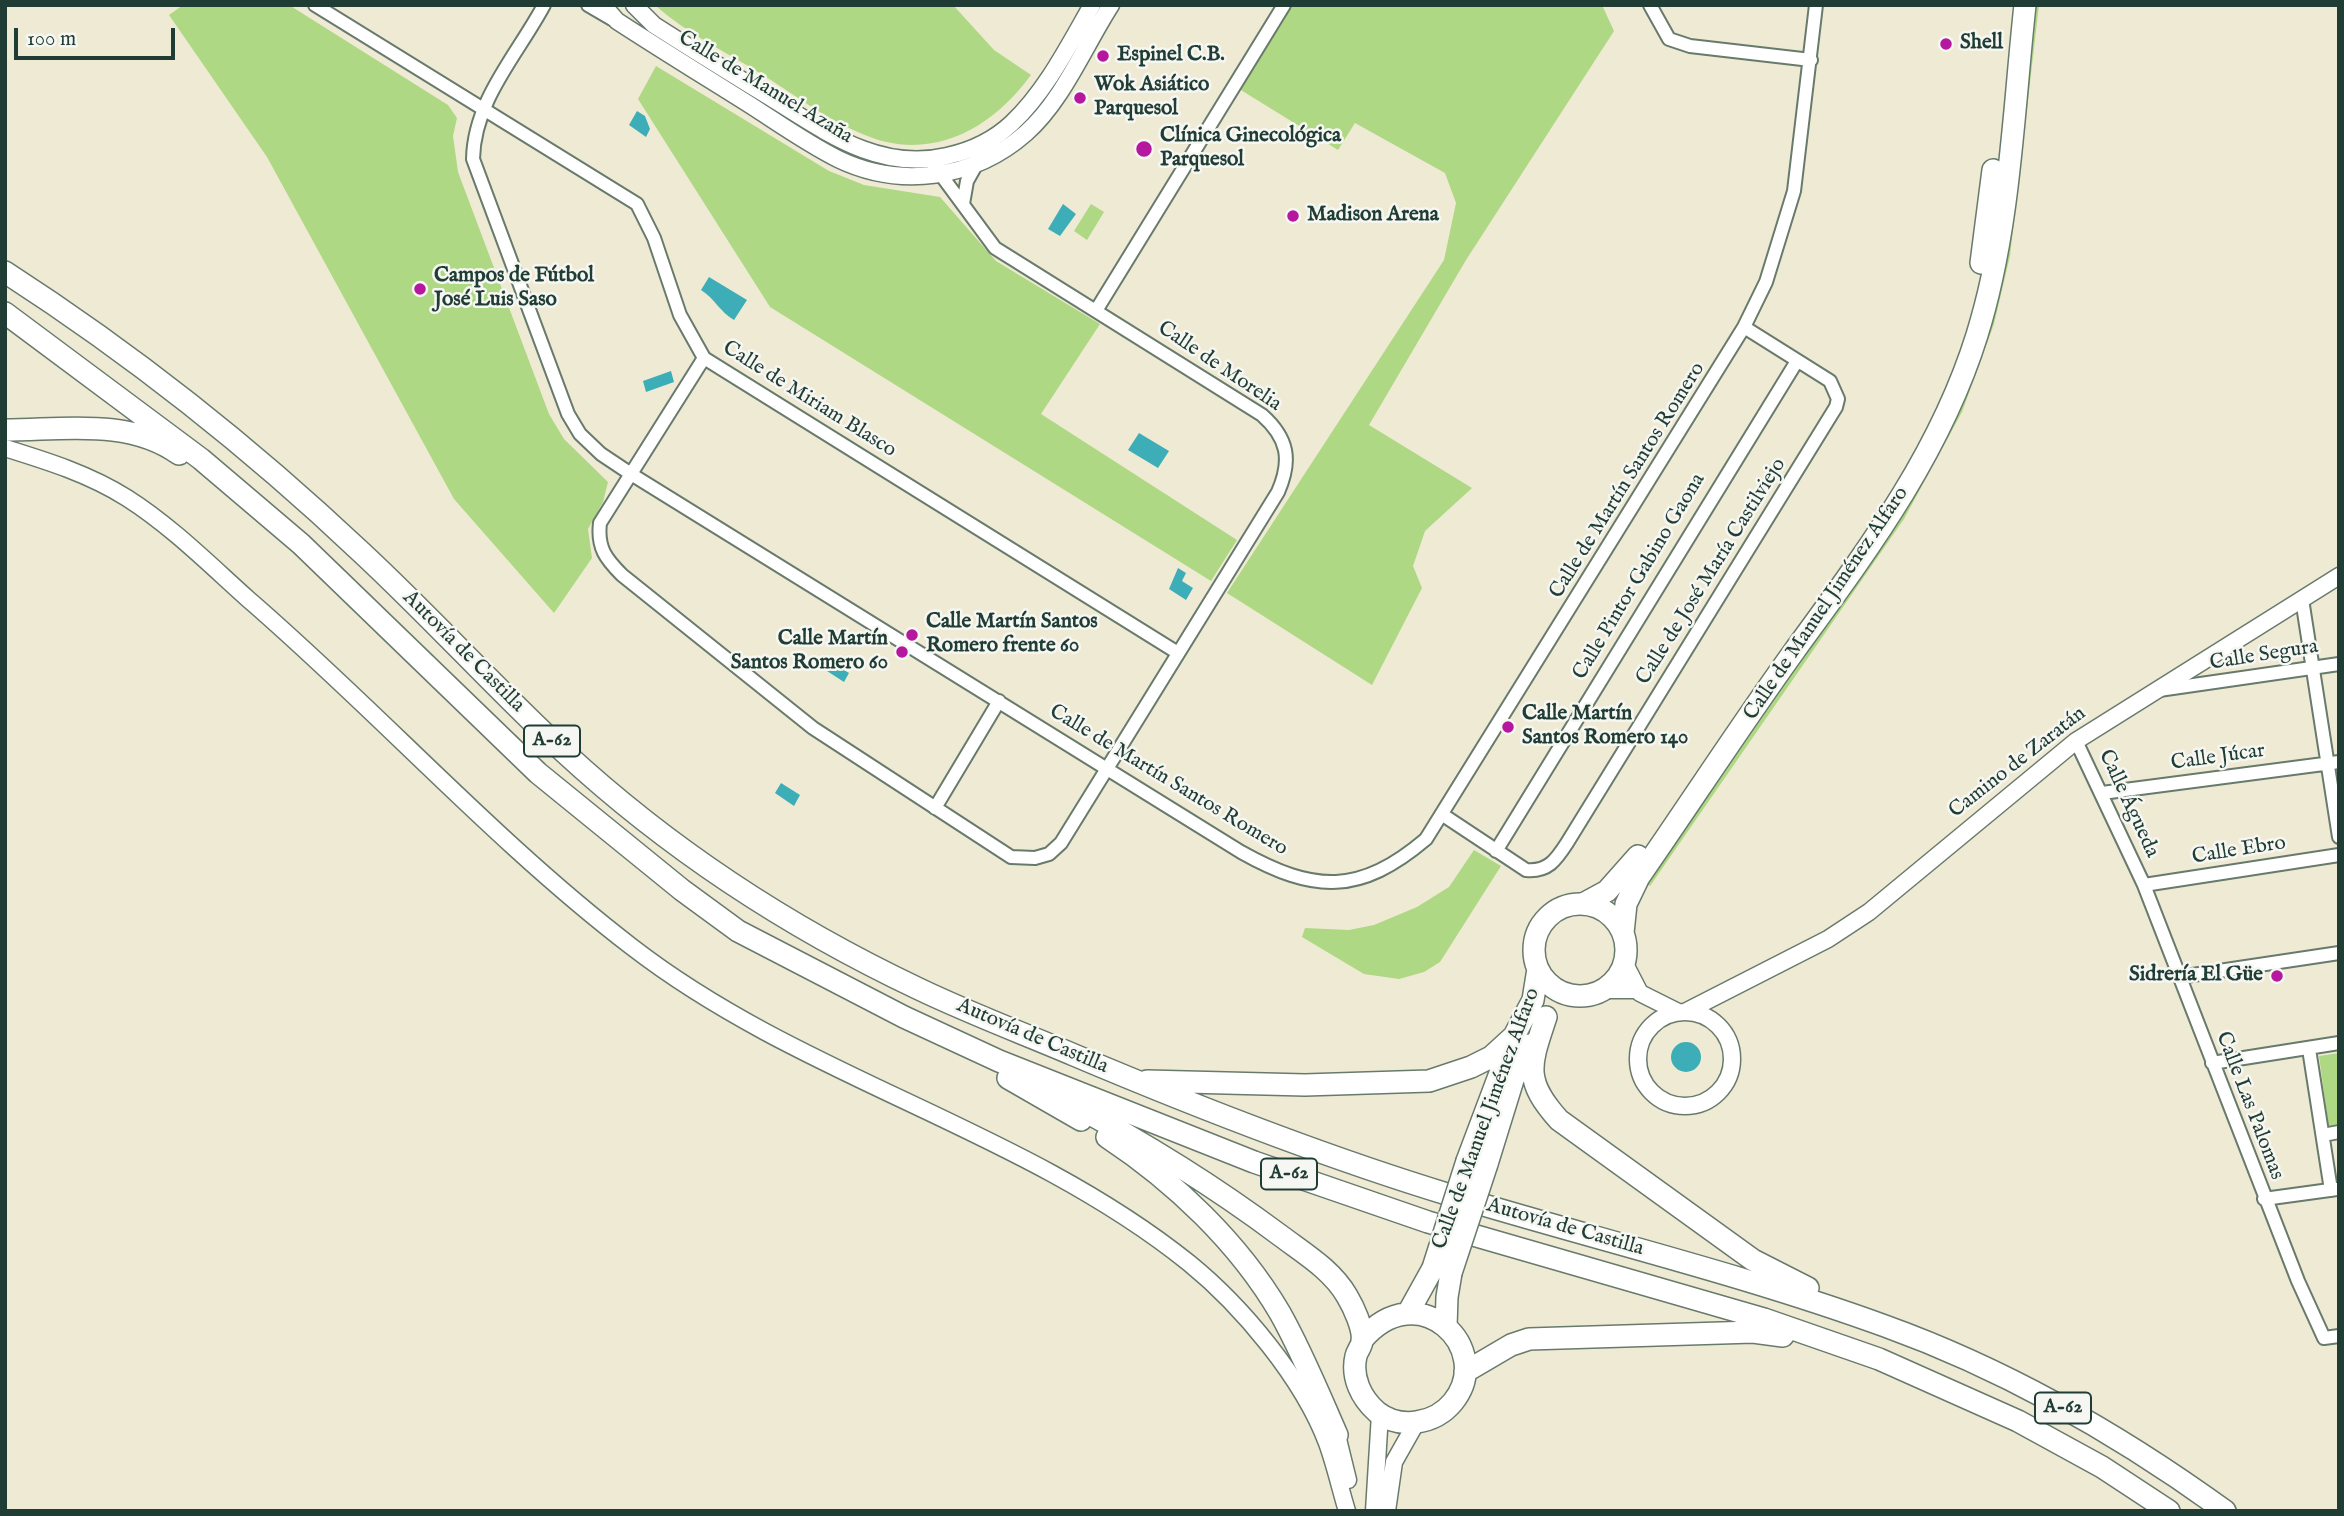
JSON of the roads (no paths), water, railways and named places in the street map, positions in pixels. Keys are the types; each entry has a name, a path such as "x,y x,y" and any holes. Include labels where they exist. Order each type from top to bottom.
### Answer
{"highway":[{"name":"Calle de Manuel Jiménez Alfaro","path":"1583,904 1607,891 1627,872 1881,505 1939,398 1961,340 1979,275 2011,5"},
{"name":"Calle de Manuel Jiménez Alfaro","path":"1623,933 1626,904 1639,877 1877,536 1929,450 1953,397 1976,336 1995,264 2025,5"},
{"path":"5,255 42,295"},
{"name":"Autovía de Castilla","path":"5,272 42,295 196,408 272,472 415,603 566,754 709,870 810,933 920,990 1215,1113 1445,1193 1782,1291 1889,1327 2036,1392 2155,1462 2225,1511"},
{"name":"Autovía de Castilla","path":"5,313 156,423 278,524 548,781 682,890 738,931 904,1017 999,1061 1254,1161 1428,1222 1763,1319 1870,1356 2018,1421 2102,1467 2169,1511"},
{"path":"5,430 118,428 151,438 173,449 248,509 278,524"},
{"path":"1583,904 1607,913 1623,933 1626,947 1624,962 1620,973 1604,990 1574,996 1553,988 1538,969 1534,943 1546,919 1557,910 1583,904"},
{"path":"738,931 813,984 895,1028 1058,1097 1222,1192 1335,1278 1349,1298 1363,1340"},
{"name":"Calle de Manuel Jiménez Alfaro","path":"1442,1270 1514,1036 1533,1000 1538,969"},
{"name":"Calle de Manuel Jiménez Alfaro","path":"1477,1163 1513,1080 1546,1017 1556,1004 1574,996"},
{"path":"1546,1017 1537,1045 1533,1080 1539,1097 1559,1120 1753,1260 1889,1327"},
{"path":"1134,1080 1305,1086 1429,1081 1471,1067 1490,1056 1514,1036"},
{"path":"1000,1073 1064,1108 1120,1146 1177,1190 1228,1243 1278,1311 1307,1364 1337,1435"},
{"path":"1408,1313 1442,1270"},
{"path":"1442,1270 1447,1297 1446,1326"},
{"path":"1408,1313 1428,1316 1446,1326 1457,1339 1464,1355 1465,1372 1454,1401 1431,1419 1416,1423 1391,1420 1380,1414 1363,1396 1355,1372 1356,1355 1374,1326 1390,1316 1408,1313"},
{"path":"1465,1372 1511,1345 1529,1339 1566,1336 1753,1332 1779,1335 1828,1349 1870,1356"}],"street":[{"name":"Calle de Miriam Blasco","path":"315,5 482,111 637,204 654,238 680,315 704,358 1178,653"},
{"name":"Calle de Manuel Azaña","path":"588,5 837,159 885,174 943,174 976,164 1027,132 1050,104 1089,12"},
{"name":"Calle de Manuel Azaña","path":"603,5 617,21"},
{"name":"Calle de Manuel Azaña","path":"628,5 835,138 881,156 930,160 982,144 1012,124 1036,95 1089,12 1111,5"},
{"path":"1097,309 1284,5"},
{"path":"1650,5 1669,39 1690,46 1811,60"},
{"name":"Calle de Martín Santos Romero","path":"545,6 482,111 473,140 475,170 559,391 580,434 601,454 631,474 1241,852 1277,872 1301,880 1334,882 1381,871 1401,860 1426,839 1744,327 1766,282 1788,216 1800,162 1816,5"},
{"name":"Calle de Morelia","path":"930,160 943,174 995,248 1097,309 1262,415 1278,431 1286,449 1286,474 1279,492 1061,843 1049,855 1035,858 1011,857 935,808"},
{"path":"963,204 967,181 976,164"},
{"name":"Calle de José María Castilviejo","path":"1443,815 1526,870 1538,871 1553,863 1836,407 1838,399 1830,381 1744,327"},
{"path":"704,358 600,523 598,538 604,556 622,575 813,728 935,808 999,701"},
{"name":"Calle Pintor Gabino Gaona","path":"1496,851 1797,361"},
{"path":"5,447 69,468 127,498 183,540 295,640 554,884 636,950 730,1013 779,1041 1016,1153 1118,1213 1191,1265 1243,1316 1270,1348 1298,1390 1326,1440 1347,1511"},
{"name":"Camino de Zaratán","path":"1681,1012 1828,939 1869,912 2076,741 2339,576"},
{"path":"2302,599 2333,762 2339,837"},
{"name":"Calle Segura","path":"2154,691 2339,664"},
{"name":"Calle Segura","path":"2192,668 2188,677 2195,686"},
{"name":"Calle Águeda","path":"2076,741 2144,885"},
{"name":"Calle Júcar","path":"2102,793 2333,762"},
{"name":"Calle Ebro","path":"2144,885 2339,855"},
{"name":"Calle Las Palomas","path":"2144,885 2264,1199 2324,1338 2339,1336"},
{"path":"2179,977 2339,953"},
{"path":"1624,962 1641,993 1650,1027"},
{"path":"1681,1012 1663,1017 1650,1027 1638,1052 1642,1080 1661,1100 1689,1107 1707,1101 1727,1081 1732,1054 1720,1028 1721,1009 1729,989"},
{"path":"1604,990 1641,993 1681,1012 1701,1014 1720,1028"},
{"path":"2212,1063 2339,1044"},
{"path":"2264,1199 2335,1189 2309,1049"},
{"path":"2323,1135 2339,1132"},
{"path":"1374,1511 1380,1414"},
{"path":"1387,1511 1394,1462 1416,1423"},
{"path":"1337,1435 1356,1511"}],"water":[{"path":"637,111 645,116 650,129 646,137 629,125"},
{"path":"1063,204 1076,214 1060,236 1048,229"},
{"path":"709,277 747,300 734,320 701,290"},
{"path":"671,371 674,382 646,392 643,381"},
{"path":"1139,433 1169,451 1158,468 1128,450"},
{"path":"1178,568 1186,573 1182,581 1193,588 1186,600 1169,589"},
{"path":"832,663 849,673 844,682 827,671"},
{"path":"781,783 800,795 794,806 775,793"},
{"path":"1686,1042 1697,1046 1701,1057 1697,1068 1686,1072 1675,1068 1671,1057 1675,1046"}],"place":[{"name":"Shell","path":"1946,44"},
{"name":"Espinel C.B.","path":"1103,56"},
{"name":"Wok Asiático Parquesol","path":"1080,98"},
{"name":"Clínica Ginecológica Parquesol","path":"1144,149"},
{"name":"Madison Arena","path":"1293,216"},
{"name":"Campos de Fútbol José Luis Saso","path":"420,289"},
{"name":"Calle Martín Santos Romero frente 60","path":"912,635"},
{"name":"Calle Martín Santos Romero 60","path":"902,652"},
{"name":"Calle Martín Santos Romero 140","path":"1508,727"},
{"name":"Sidrería El Güe","path":"2277,976"}]}
